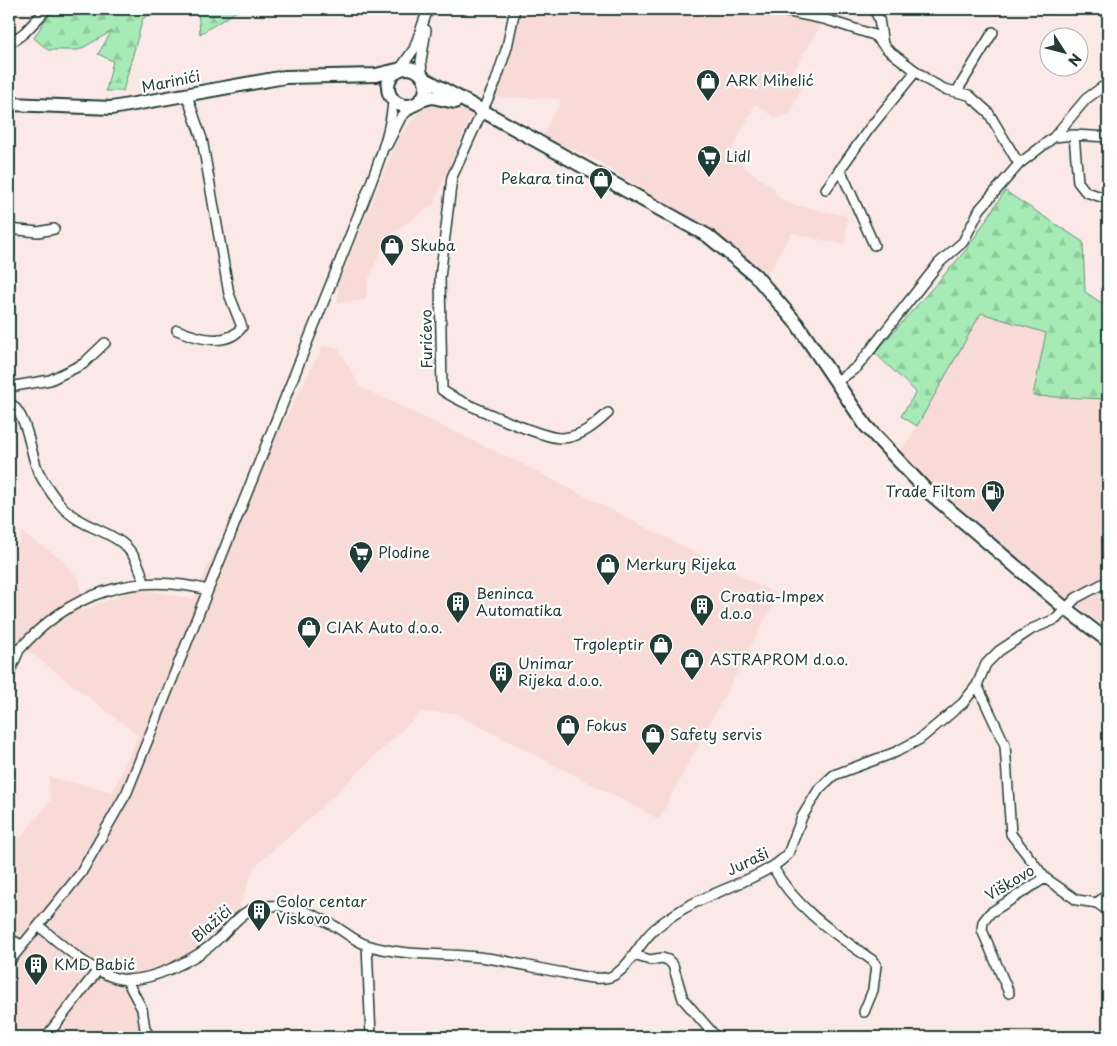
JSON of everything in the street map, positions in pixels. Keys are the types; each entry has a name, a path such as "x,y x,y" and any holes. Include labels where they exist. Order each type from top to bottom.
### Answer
{"main road":[{"path":"477,108 439,98 403,105 391,95 390,79 398,70 412,68 477,108 708,236 755,275 797,324 866,426 926,490 1066,610 1108,641"},
{"name":"Marinići","path":"9,104 112,108 285,77 376,75 398,70"},
{"name":"Marinići","path":"338,76 373,82 391,95"},
{"path":"418,102 426,90 424,77"}],"street":[{"path":"9,44 24,34 48,9"},
{"path":"398,70 414,49 429,9"},
{"path":"424,77 422,51 429,9"},
{"path":"477,108 496,81 507,47 515,9"},
{"path":"776,9 850,26 874,36 916,71 944,89 969,95 988,112 1019,164"},
{"path":"874,9 879,19 883,45"},
{"path":"957,91 993,32"},
{"path":"826,189 916,71"},
{"path":"836,382 857,367 939,263 963,242 980,209 1019,164 1054,137 1086,99 1108,83"},
{"path":"9,962 81,873 127,792 375,168 389,123 391,95"},
{"path":"177,330 194,337 227,339 238,333 242,328 229,294 202,140 186,96"},
{"path":"375,168 401,117 418,102"},
{"name":"Furićevo","path":"477,108 452,177 440,278 442,390 451,397 485,412 549,436 561,438 578,435 594,426 608,413"},
{"path":"1054,137 1074,135 1108,137"},
{"path":"1074,135 1078,182 1086,192 1108,198"},
{"path":"840,169 874,245"},
{"path":"9,229 38,232 54,229"},
{"path":"9,387 50,380 83,364 106,343"},
{"path":"9,402 25,427 38,470 49,490 73,515 115,536 128,546 140,566 144,582"},
{"name":"Juraši","path":"367,945 408,953 493,959 586,977 608,977 618,972 634,955 647,936 663,921 694,902 773,867 788,854 802,817 819,789 834,775 896,752 920,739 953,712 977,685 986,664 998,651 1032,629 1056,619 1076,598 1108,580"},
{"path":"9,674 19,650 56,614 83,599 106,590 144,582 181,583 208,590"},
{"path":"9,648 19,650"},
{"path":"977,685 1004,745 1011,834 1045,878"},
{"path":"773,867 783,885 798,903 876,965 876,980 872,996 864,1012"},
{"name":"Viškovo","path":"1009,993 982,930 983,922 990,913 1045,878 1077,900 1097,903 1108,912"},
{"path":"1097,903 1108,894"},
{"name":"Blažići","path":"38,926 98,970 120,979 151,975 184,963 218,939 238,918 252,908 266,906 300,909 367,945"},
{"path":"9,939 22,945"},
{"path":"367,945 371,1037"},
{"path":"634,955 650,960 662,958 668,960 673,966 683,999 716,1037"},
{"path":"46,1037 98,970"},
{"path":"126,979 142,1008 145,1029 150,1037"}],"shaded area":[{"path":"519,9 770,10 822,23 794,70 804,81 790,114 776,118 755,104 729,156 775,189 774,193 789,204 847,216 845,245 792,233 766,276 712,233 591,157 555,142 544,135 561,99 497,97 515,16"},
{"path":"449,106 472,113 434,204 385,239 369,279 365,300 338,303 339,281 399,137 423,107"},
{"path":"980,313 1046,333 1033,396 1108,399 1108,629 1047,583 899,454 917,426"},
{"path":"323,346 338,348 360,387 516,461 778,595 659,819 454,713 421,712 309,819 254,867 237,913 213,939 188,957 168,966 147,970 138,995 147,1013 149,1028 153,1037 9,1037 9,833 20,839 50,801 49,777 113,792 138,735 9,636 9,577 22,533 59,557 80,581 80,611 137,589 194,599 207,568"}],"green space":[{"path":"52,9 162,9 143,18 123,91 106,91 113,61 98,54 112,31 79,50 48,50 34,38"},
{"path":"198,9 240,9 200,34"},
{"path":"1005,191 1083,242 1085,292 1108,307 1108,399 1033,396 1046,333 981,313 917,426 901,416 916,392 875,353 967,249"}],"place":[{"name":"ARK Mihelić","path":"708,102"},
{"name":"Lidl","path":"709,178"},
{"name":"Pekara tina","path":"601,200"},
{"name":"Skuba","path":"392,267"},
{"name":"Trade Filtom","path":"993,513"},
{"name":"Plodine","path":"361,574"},
{"name":"Merkury Rijeka","path":"608,586"},
{"name":"Beninca Automatika","path":"458,624"},
{"name":"Croatia-Impex d.o.o","path":"702,627"},
{"name":"CIAK Auto d.o.o.","path":"309,649"},
{"name":"Trgoleptir","path":"661,666"},
{"name":"ASTRAPROM d.o.o.","path":"692,681"},
{"name":"Unimar Rijeka d.o.o.","path":"501,694"},
{"name":"Fokus","path":"568,747"},
{"name":"Safety servis","path":"653,756"},
{"name":"Color centar Viskovo","path":"259,932"},
{"name":"KMD Babić","path":"36,986"}]}
